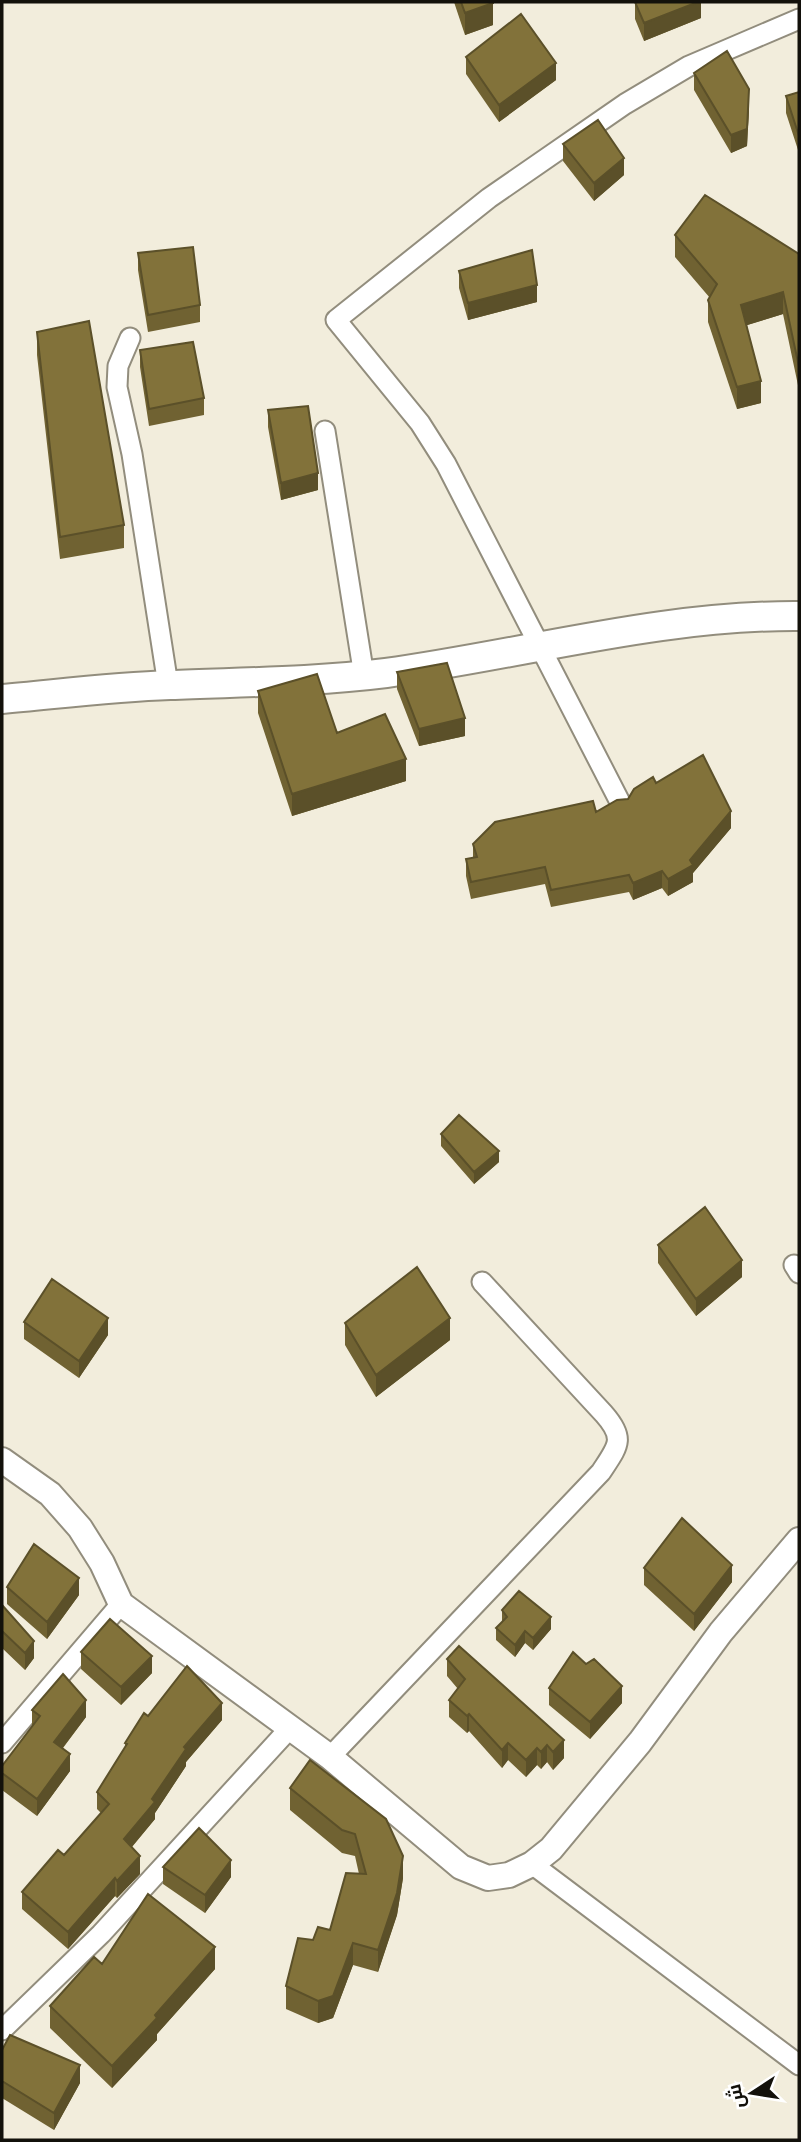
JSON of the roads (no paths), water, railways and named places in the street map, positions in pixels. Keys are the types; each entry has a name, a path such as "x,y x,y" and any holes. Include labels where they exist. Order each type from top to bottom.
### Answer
{"main road":[{"path":"2,699 168,685 286,682 364,676 497,657 542,646 694,622 799,616"}],"street":[{"path":"622,806 542,646 440,454 420,423 336,320 489,198 625,104 689,66 799,19"},
{"path":"130,338 118,366 117,387 132,454 168,685"},
{"path":"325,431 364,676"},
{"path":"330,1758 601,1472 619,1441 619,1434 609,1420 482,1282"},
{"path":"2,1460 50,1494 80,1528 121,1604 330,1758 461,1867 488,1878 509,1875 532,1864 576,1821 685,1684 721,1632 799,1540"},
{"path":"2,1743 121,1604"},
{"path":"2,2030 101,1934 290,1728"},
{"path":"532,1864 799,2065"}]}
